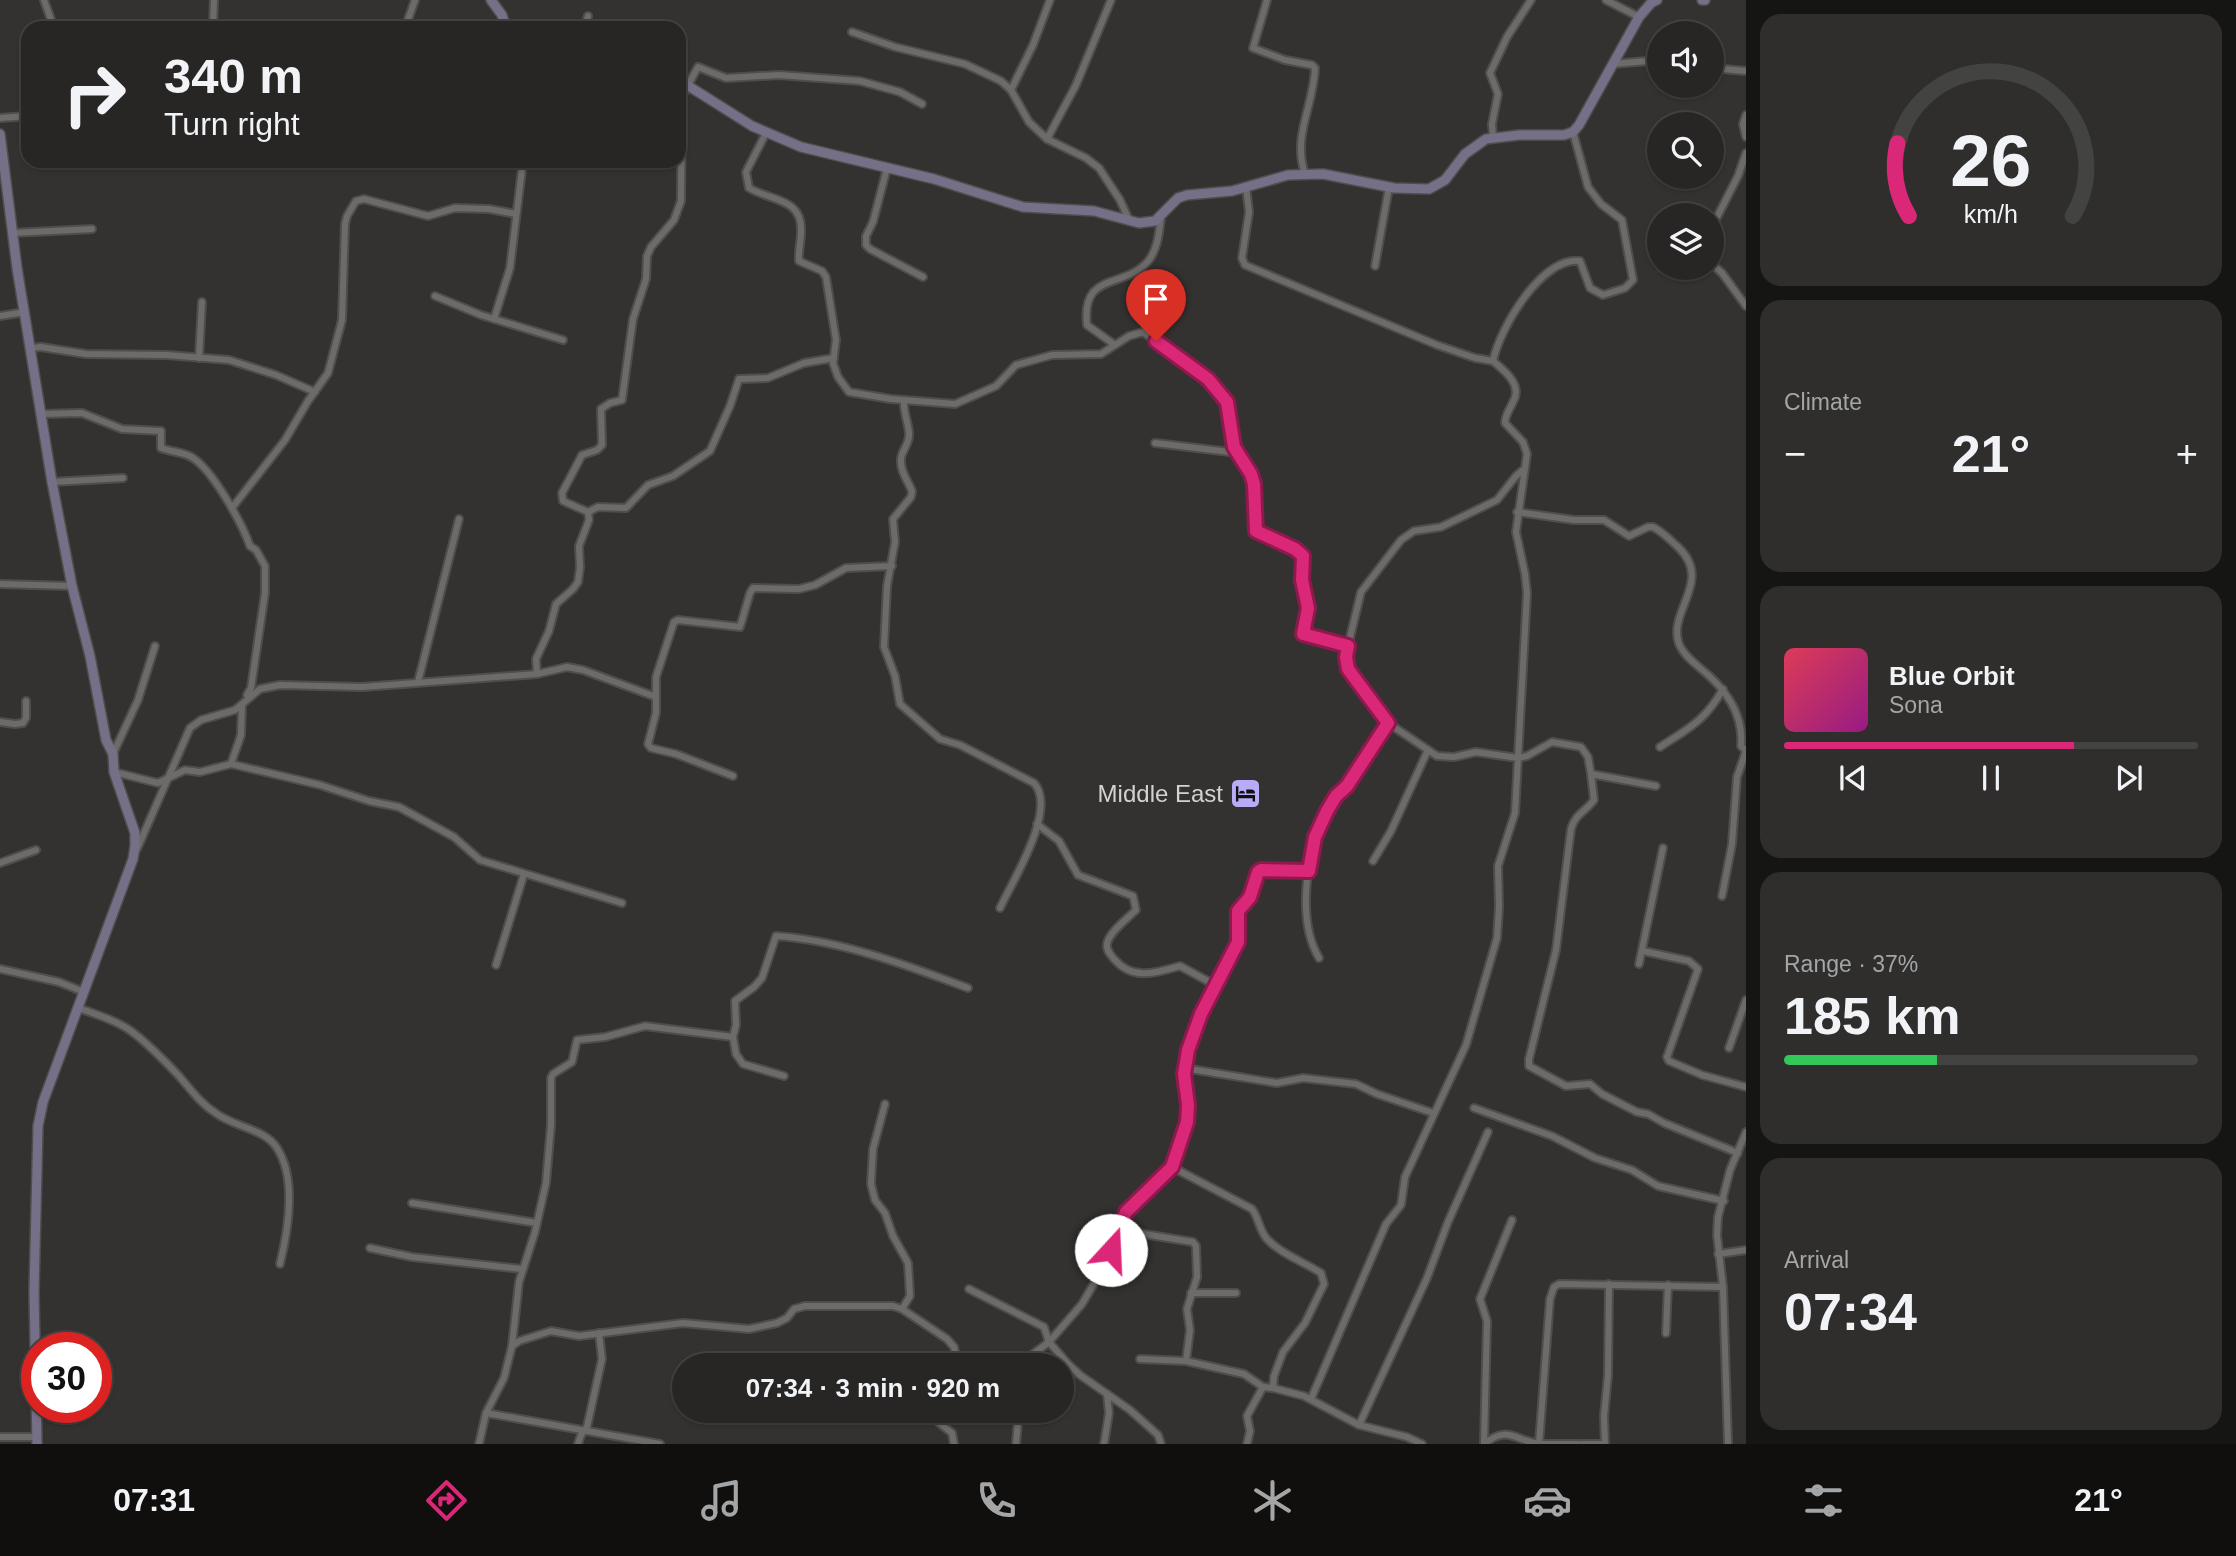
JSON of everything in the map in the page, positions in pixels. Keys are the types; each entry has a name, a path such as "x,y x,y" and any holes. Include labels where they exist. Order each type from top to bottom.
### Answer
{"street":[{"path":"44,0 52,21"},
{"path":"213,21 214,0"},
{"path":"408,21 415,0"},
{"path":"491,0 504,21"},
{"path":"1011,90 1033,45 1050,0"},
{"path":"1047,139 1076,86 1111,0"},
{"path":"1267,0 1253,48 1315,68 1300,138 1301,162 1306,174"},
{"path":"1493,137 1492,124 1497,94 1490,72 1507,37 1531,0"},
{"path":"1606,0 1639,17"},
{"path":"686,85 766,133 801,147 934,178 1023,207 1094,211 1145,223 1161,218 1182,196 1245,187 1280,176 1323,174 1420,190 1445,180 1474,145 1493,137 1549,136 1573,132 1639,17 1657,0"},
{"path":"586,21 588,16"},
{"path":"852,32 895,47 965,64 1001,82 1011,90 1029,122 1047,139 1093,162 1099,168 1120,200 1129,220"},
{"path":"1612,64 1647,61"},
{"path":"686,80 698,67 724,78 779,75 860,81 900,92 922,104"},
{"path":"1724,69 1746,71"},
{"path":"1746,115 1743,124 1746,137"},
{"path":"0,118 21,116"},
{"path":"1493,361 1496,347 1529,289 1560,264 1580,261 1590,288 1602,295 1625,288 1633,280 1622,219 1601,204 1588,187 1573,132"},
{"path":"766,133 746,172 749,188 761,195 788,202 801,224 799,261 822,271 826,276 836,340 835,371 849,392 951,405 961,403 999,385 1016,365 1052,355 1101,354 1129,336 1143,332 1208,379 1227,402 1232,422 1231,436 1254,484 1256,531 1295,549 1303,556 1302,580 1308,608 1303,634 1348,646"},
{"path":"0,134 12,233 52,482 106,740 113,754 114,772 135,833 133,859"},
{"path":"1724,206 1742,175 1746,153"},
{"path":"494,319 510,268 522,168"},
{"path":"588,512 563,501 562,494 582,455 597,450 602,445 601,410 610,403 622,400 633,319 646,279 647,256 651,247 674,220 681,201 681,168"},
{"path":"887,168 873,222 866,236 866,245 923,277"},
{"path":"1245,187 1249,212 1242,258 1245,265 1437,345 1493,361 1514,383 1517,390 1505,423 1526,447 1527,454 1516,532 1527,593 1515,813 1498,866 1497,938 1466,1045 1405,1177 1401,1205 1386,1224 1311,1399"},
{"path":"1375,266 1389,187"},
{"path":"232,508 285,440 328,373 340,328 345,224 356,201 364,200 428,216 456,208 489,209 516,214"},
{"path":"1115,345 1087,325 1089,298 1096,288 1132,273 1147,262 1154,252 1161,218"},
{"path":"12,233 92,229"},
{"path":"1724,274 1746,306"},
{"path":"435,296 494,319 563,340"},
{"path":"199,358 202,302"},
{"path":"0,316 25,312"},
{"path":"31,348 86,354 229,360 315,392"},
{"path":"588,512 601,506 618,510 626,508 648,485 673,476 709,452 739,379 768,378 804,363 834,358"},
{"path":"904,400 904,415 909,435 908,445 900,462 912,491 911,497 893,519 895,542 887,593 884,647 895,676 900,704 940,739 960,745 1036,784 1040,798 1037,824 1029,849 1000,908"},
{"path":"41,414 82,413 122,429 161,431 161,448 193,457 211,475 232,508 250,546 256,550 264,566 265,593 251,688 242,706 241,735 231,764"},
{"path":"1155,443 1238,453"},
{"path":"1523,470 1497,500 1441,527 1414,531 1401,540 1361,592 1346,657 1348,669 1388,723 1428,750 1444,757 1476,752 1518,758 1552,742 1581,747 1588,757 1594,800 1573,819 1556,950 1528,1059 1529,1066 1566,1086 1590,1084 1602,1094 1637,1112 1648,1114 1738,1153"},
{"path":"52,482 123,478"},
{"path":"537,674 536,659 549,631 556,604 578,582 579,546 589,520 588,512"},
{"path":"1517,512 1574,520 1604,520 1629,536 1653,527 1668,537 1692,565 1689,591 1677,631 1680,647 1723,689 1736,710 1741,727 1741,746 1746,751 1737,777 1732,845 1722,896"},
{"path":"418,682 459,519"},
{"path":"733,776 676,754 651,748 648,739 655,721 656,677 676,620 740,627 752,589 799,589 815,585 846,568 892,566"},
{"path":"0,584 72,586"},
{"path":"113,754 138,700 155,646"},
{"path":"0,1437 37,1440 33,1330 37,1138 43,1102 133,859 190,728 201,720 235,710 253,693 269,686 362,687 537,674 572,667 656,696"},
{"path":"1660,747 1699,722 1723,689"},
{"path":"0,722 23,723 26,718 26,701"},
{"path":"1320,958 1312,945 1306,912 1315,837 1336,796 1347,786 1388,723"},
{"path":"1373,861 1391,831 1428,750"},
{"path":"114,772 158,783 185,770 215,770 231,764 320,785 369,801 399,807 454,837 480,860 621,903"},
{"path":"1591,774 1656,786"},
{"path":"1037,824 1059,841 1078,875 1133,896 1136,910 1107,945 1109,953 1123,969 1139,973 1160,972 1180,965 1215,985"},
{"path":"1639,964 1662,848"},
{"path":"0,863 36,850"},
{"path":"1034,1353 1049,1342 1091,1291 1126,1212 1172,1167 1187,1122 1184,1068 1194,1031 1238,942 1238,911 1250,897 1258,872 1309,871"},
{"path":"496,965 524,874"},
{"path":"785,1076 743,1064 736,1054 733,1037 737,1021 735,1001 762,978 776,936 816,942 905,965 968,988"},
{"path":"1643,951 1689,961 1698,969 1667,1057 1669,1061 1702,1075 1746,1087"},
{"path":"0,969 59,982 84,992"},
{"path":"1729,1048 1746,1000"},
{"path":"78,1008 129,1029 179,1076 203,1105 220,1117 270,1140 277,1148 283,1160 289,1212 280,1264"},
{"path":"479,1444 486,1413 504,1378 512,1346 522,1269 537,1223 547,1175 553,1074 571,1063 577,1040 605,1037 645,1026 733,1037"},
{"path":"1184,1068 1277,1083 1303,1078 1356,1084 1433,1113"},
{"path":"885,1104 873,1149 871,1184 875,1200 885,1213 893,1236 908,1263 910,1296 902,1309"},
{"path":"1474,1108 1552,1136 1595,1158 1632,1170 1658,1186 1724,1201"},
{"path":"1359,1425 1427,1278 1448,1222 1488,1132"},
{"path":"1728,1444 1718,1217 1730,1170 1746,1132"},
{"path":"1172,1167 1252,1209 1261,1231 1268,1239 1321,1273 1324,1279 1305,1323 1280,1358 1273,1388"},
{"path":"412,1203 537,1223"},
{"path":"1484,1444 1488,1321 1480,1306 1480,1299 1512,1220"},
{"path":"1119,1230 1193,1242 1197,1251 1197,1277 1187,1309 1190,1330 1186,1361"},
{"path":"370,1248 412,1257 522,1269"},
{"path":"1718,1254 1746,1250"},
{"path":"1540,1444 1550,1298 1554,1287 1559,1284 1609,1284 1723,1287"},
{"path":"1484,1444 1503,1434 1540,1444 1603,1444 1608,1375 1609,1284"},
{"path":"1665,1333 1668,1285"},
{"path":"969,1289 1044,1327 1049,1342 1080,1375 1158,1435 1161,1444"},
{"path":"1191,1293 1236,1293"},
{"path":"512,1346 519,1341 551,1331 579,1336 683,1323 749,1329 777,1323 787,1318 794,1309 805,1306 888,1305 902,1309 953,1345 955,1353"},
{"path":"578,1444 583,1430 587,1427 602,1359 599,1333"},
{"path":"1140,1359 1186,1361 1244,1374 1263,1387 1311,1399 1359,1425 1407,1437 1422,1444"},
{"path":"1247,1444 1250,1430 1247,1416 1263,1387"},
{"path":"1104,1444 1109,1413 1107,1394"},
{"path":"486,1413 660,1444"},
{"path":"939,1423 952,1433 954,1444"},
{"path":"1016,1444 1018,1423"}],"place":[{"name":"Middle East","path":"1246,794"}],"route":[{"path":"1111,1250 1126,1212 1172,1167 1187,1122 1184,1068 1188,1050 1201,1014 1238,942 1238,911 1250,897 1258,872 1309,871 1315,837 1327,811 1336,796 1347,786 1388,723 1348,669 1348,646 1303,634 1308,608 1302,580 1303,556 1295,549 1256,531 1254,484 1251,474 1234,447 1227,402 1208,379 1156,341"}]}
